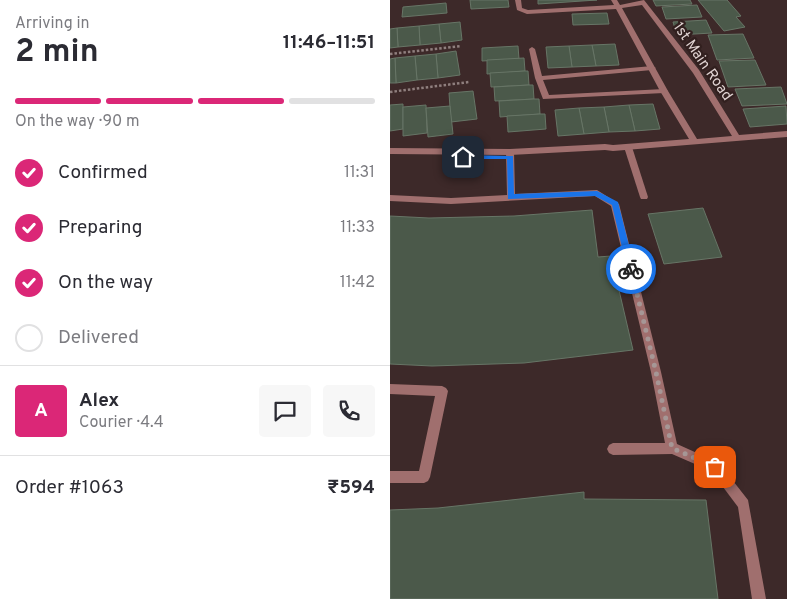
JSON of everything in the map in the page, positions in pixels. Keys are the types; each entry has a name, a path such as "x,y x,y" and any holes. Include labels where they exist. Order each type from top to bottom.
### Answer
{"street":[{"name":"1st Main Road","path":"518,0 519,9 527,12 617,7 642,1 696,72 737,138"},
{"path":"614,0 664,91 695,142"},
{"path":"532,49 546,98 664,91"},
{"path":"539,78 652,68"},
{"path":"390,157 605,152 613,148 787,134"},
{"path":"628,147 644,197"},
{"path":"390,151 510,154"},
{"path":"510,154 511,197"},
{"path":"390,198 451,202 597,193 615,204 656,372 672,448"},
{"path":"390,389 442,391 424,477 390,477"},
{"path":"613,449 672,448 715,467 744,504 758,599"}],"path":[{"path":"390,54 461,46"},
{"path":"390,92 469,82"}],"building":[{"path":"470,0 508,0 509,7 471,9"},
{"path":"538,0 597,0 538,4"},
{"path":"653,0 690,0 692,4 656,6"},
{"path":"698,0 727,0 741,16 736,17 745,27 724,31"},
{"path":"446,3 447,13 402,17 403,7"},
{"path":"697,5 702,17 666,19 662,7"},
{"path":"607,13 609,24 573,25 572,14"},
{"path":"706,20 712,33 677,35 673,22"},
{"path":"460,22 462,40 441,43 439,24"},
{"path":"439,24 441,43 420,45 419,26"},
{"path":"419,26 420,45 398,47 397,28"},
{"path":"397,28 398,47 390,48 390,29"},
{"path":"743,34 754,58 717,60 708,35"},
{"path":"615,44 619,65 596,66 592,45"},
{"path":"592,45 596,66 572,67 569,46"},
{"path":"518,46 519,59 482,61 482,48"},
{"path":"569,46 572,67 548,68 546,47"},
{"path":"456,51 460,75 438,78 436,54"},
{"path":"436,54 438,78 417,80 415,56"},
{"path":"415,56 417,80 396,83 395,58"},
{"path":"395,58 396,83 390,83 390,59"},
{"path":"524,58 525,71 487,74 487,60"},
{"path":"755,60 766,85 728,87 719,61"},
{"path":"528,71 529,85 491,87 490,73"},
{"path":"533,85 534,99 495,101 494,87"},
{"path":"781,87 787,104 742,106 735,89"},
{"path":"473,91 477,119 451,122 449,93"},
{"path":"539,99 540,114 500,117 499,101"},
{"path":"403,104 403,129 390,131 390,105"},
{"path":"653,104 660,129 635,131 629,105"},
{"path":"426,105 427,133 403,136 403,107"},
{"path":"629,105 635,131 609,132 604,107"},
{"path":"450,106 453,134 428,137 426,108"},
{"path":"786,106 787,124 750,127 743,109"},
{"path":"604,107 609,132 584,134 579,108"},
{"path":"579,108 584,134 558,136 555,110"},
{"path":"545,114 546,129 508,132 507,116"},
{"path":"703,208 722,257 664,264 648,214"},
{"path":"592,210 598,257 611,256 633,350 524,363 432,366 390,364 390,216 429,218 514,216"},
{"path":"584,492 584,499 706,500 718,599 390,599 390,510 438,508"}],"way so far":[{"path":"631,269 672,448 715,467"}],"route":[{"path":"463,157 510,157 511,197 597,193 615,204 631,269"}]}
